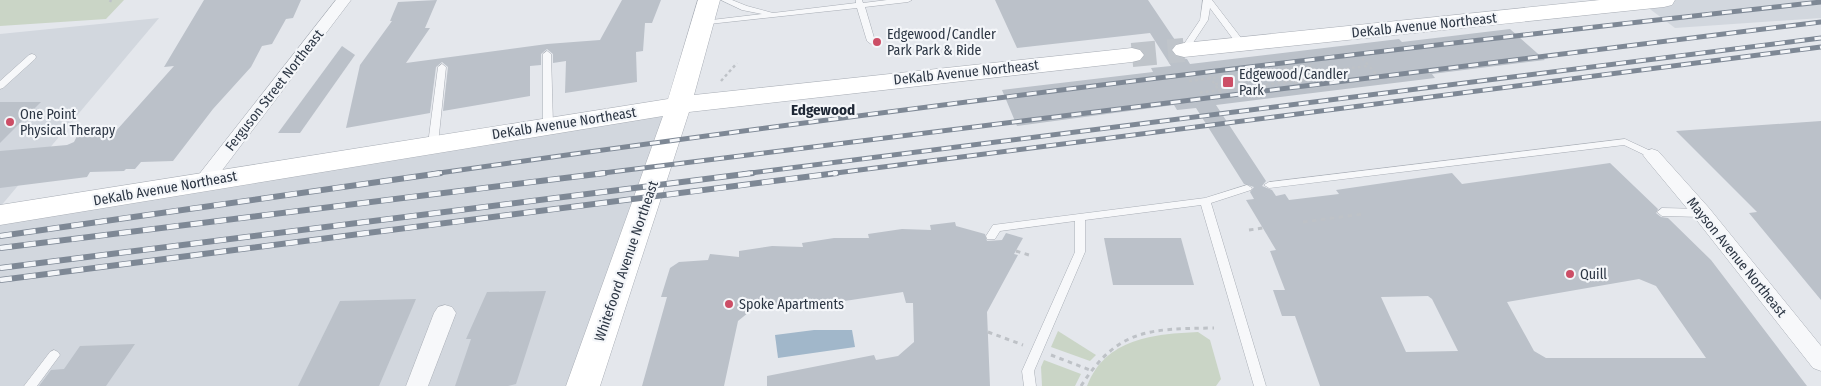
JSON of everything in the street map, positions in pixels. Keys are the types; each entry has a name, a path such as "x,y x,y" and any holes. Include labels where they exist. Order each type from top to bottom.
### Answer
{"main road":[{"name":"Whitefoord Avenue Northeast","path":"583,386 679,105 709,0"},
{"name":"DeKalb Avenue Northeast","path":"1184,50 1664,0"},
{"name":"DeKalb Avenue Northeast","path":"0,215 679,105 1132,55"}],"street":[{"name":"Ferguson Street Northeast","path":"204,181 344,0"},
{"name":"Mayson Avenue Northeast","path":"1652,155 1702,213 1821,362"},
{"path":"417,386 445,314"}],"lane":[{"path":"725,0 745,8 777,15"},
{"path":"702,23 860,3 908,0"},
{"path":"1207,0 1242,45"},
{"path":"1184,50 1204,20 1207,0"},
{"path":"860,3 871,41"},
{"path":"547,54 548,125"},
{"path":"0,86 32,57"},
{"path":"433,144 442,67"},
{"path":"1269,185 1625,142 1652,155"},
{"path":"991,236 997,228 1205,201 1247,188"},
{"path":"1205,201 1260,386"},
{"path":"1662,212 1702,213"},
{"path":"1030,386 1028,371 1080,252 1080,217"},
{"path":"30,386 54,355"}],"path":[{"path":"1362,58 1376,74"},
{"path":"716,86 737,63"},
{"path":"1189,81 1312,66 1321,78 1197,93"},
{"path":"1316,72 1369,66"},
{"path":"1284,67 1297,84"},
{"path":"1279,70 1288,82"},
{"path":"1251,73 1260,86"},
{"path":"1283,76 1290,75"},
{"path":"1209,76 1221,93"},
{"path":"1215,84 1255,79"},
{"path":"1303,222 1363,214 1362,212"},
{"path":"1249,230 1263,228"},
{"path":"1016,251 1029,255"},
{"path":"1081,386 1090,370 1111,348 1134,335 1158,329 1214,328"},
{"path":"988,332 1023,345"},
{"path":"1048,354 1090,370"}],"shaded area":[{"path":"1638,0 1821,0 1821,18 1675,28"},
{"path":"159,18 0,207 0,34"},
{"path":"680,102 598,386 0,386 0,212"}],"green space":[{"path":"0,0 124,0 106,19 0,26"},
{"path":"1058,331 1096,355 1090,361 1051,347"},
{"path":"1198,332 1210,340 1221,379 1216,386 1087,386 1095,370 1119,348 1149,337"},
{"path":"1044,360 1081,374 1075,386 1042,386 1041,367"}],"water":[{"path":"814,330 852,330 855,347 778,358 775,335"}],"building":[{"path":"204,0 301,0 293,18 286,19 272,44 262,46 251,67 213,109 173,161 141,162 135,169 90,172 87,177 0,188 0,151 67,145 74,142 77,136 115,132 174,66 164,67"},
{"path":"437,0 425,28 430,28 406,63 547,44 600,40 622,0 661,0 652,23 645,23 643,51 636,52 637,82 565,93 566,61 553,63 553,54 547,49 541,54 541,65 530,66 530,96 443,111 448,67 442,62 436,67 430,113 346,128 360,65 392,21 390,21 398,2"},
{"path":"995,0 1148,0 1177,43 1171,51 1176,57 1187,59 1190,64 1399,39 1402,42 1510,29 1545,60 1432,74 1435,78 1216,105 1266,181 1262,186 1272,190 1276,196 1285,194 1289,200 1339,194 1336,190 1452,173 1462,184 1610,163 1658,209 1656,213 1661,217 1668,218 1711,260 1807,386 1320,386 1295,316 1282,316 1273,290 1285,290 1270,251 1276,250 1246,200 1254,199 1250,192 1254,187 1244,184 1196,108 1177,110 1174,105 1017,126 1002,90 1153,72 1151,68 1171,66 1150,33 1017,48","holes":["1639,279 1656,286 1706,358 1546,358 1534,351 1507,302","1428,296 1432,299 1458,351 1406,352 1381,297"]},
{"path":"342,46 355,55 300,133 278,133"},
{"name":"One Point Physical Therapy","path":"0,102 41,102 0,143"},
{"path":"1821,121 1821,300 1749,213 1757,212 1676,131"},
{"name":"Spoke Apartments","path":"955,222 956,226 985,234 987,241 1002,240 1006,233 1023,238 1014,254 1018,255 987,312 990,386 767,386 767,376 874,355 876,360 898,356 914,342 913,303 906,303 903,292 806,307 777,310 777,305 754,308 738,321 724,386 642,386 667,297 661,297 670,268 679,262 708,260 710,254 739,257 739,251 772,246 803,247 802,243 834,238 869,238 868,234 902,229 931,230 930,225"},
{"path":"1104,238 1181,238 1194,285 1113,285"},
{"path":"546,291 516,384 508,386 455,386 471,339 466,339 487,292"},
{"path":"416,299 379,386 298,386 340,301"},
{"path":"135,344 106,386 39,386 51,370 64,369 80,346"}],"tunnel":[{"path":"1132,55 1184,50"}],"railway":[{"path":"432,174 779,126 1126,82 1821,2"},
{"path":"595,174 1821,22"},
{"path":"743,174 1821,38"},
{"path":"828,174 1821,47"},
{"path":"0,236 441,173"},
{"path":"0,248 605,173"},
{"path":"0,268 753,173"},
{"path":"0,280 837,173"}],"place":[{"name":"Edgewood/Candler Park Park & Ride","path":"877,42"},
{"name":"Edgewood/Candler Park","path":"1228,82"},
{"name":"One Point Physical Therapy","path":"10,122"},
{"name":"Quill","path":"1570,274"},
{"name":"Spoke Apartments","path":"729,304"}],"district":[{"name":"Edgewood","path":"823,110"}]}
